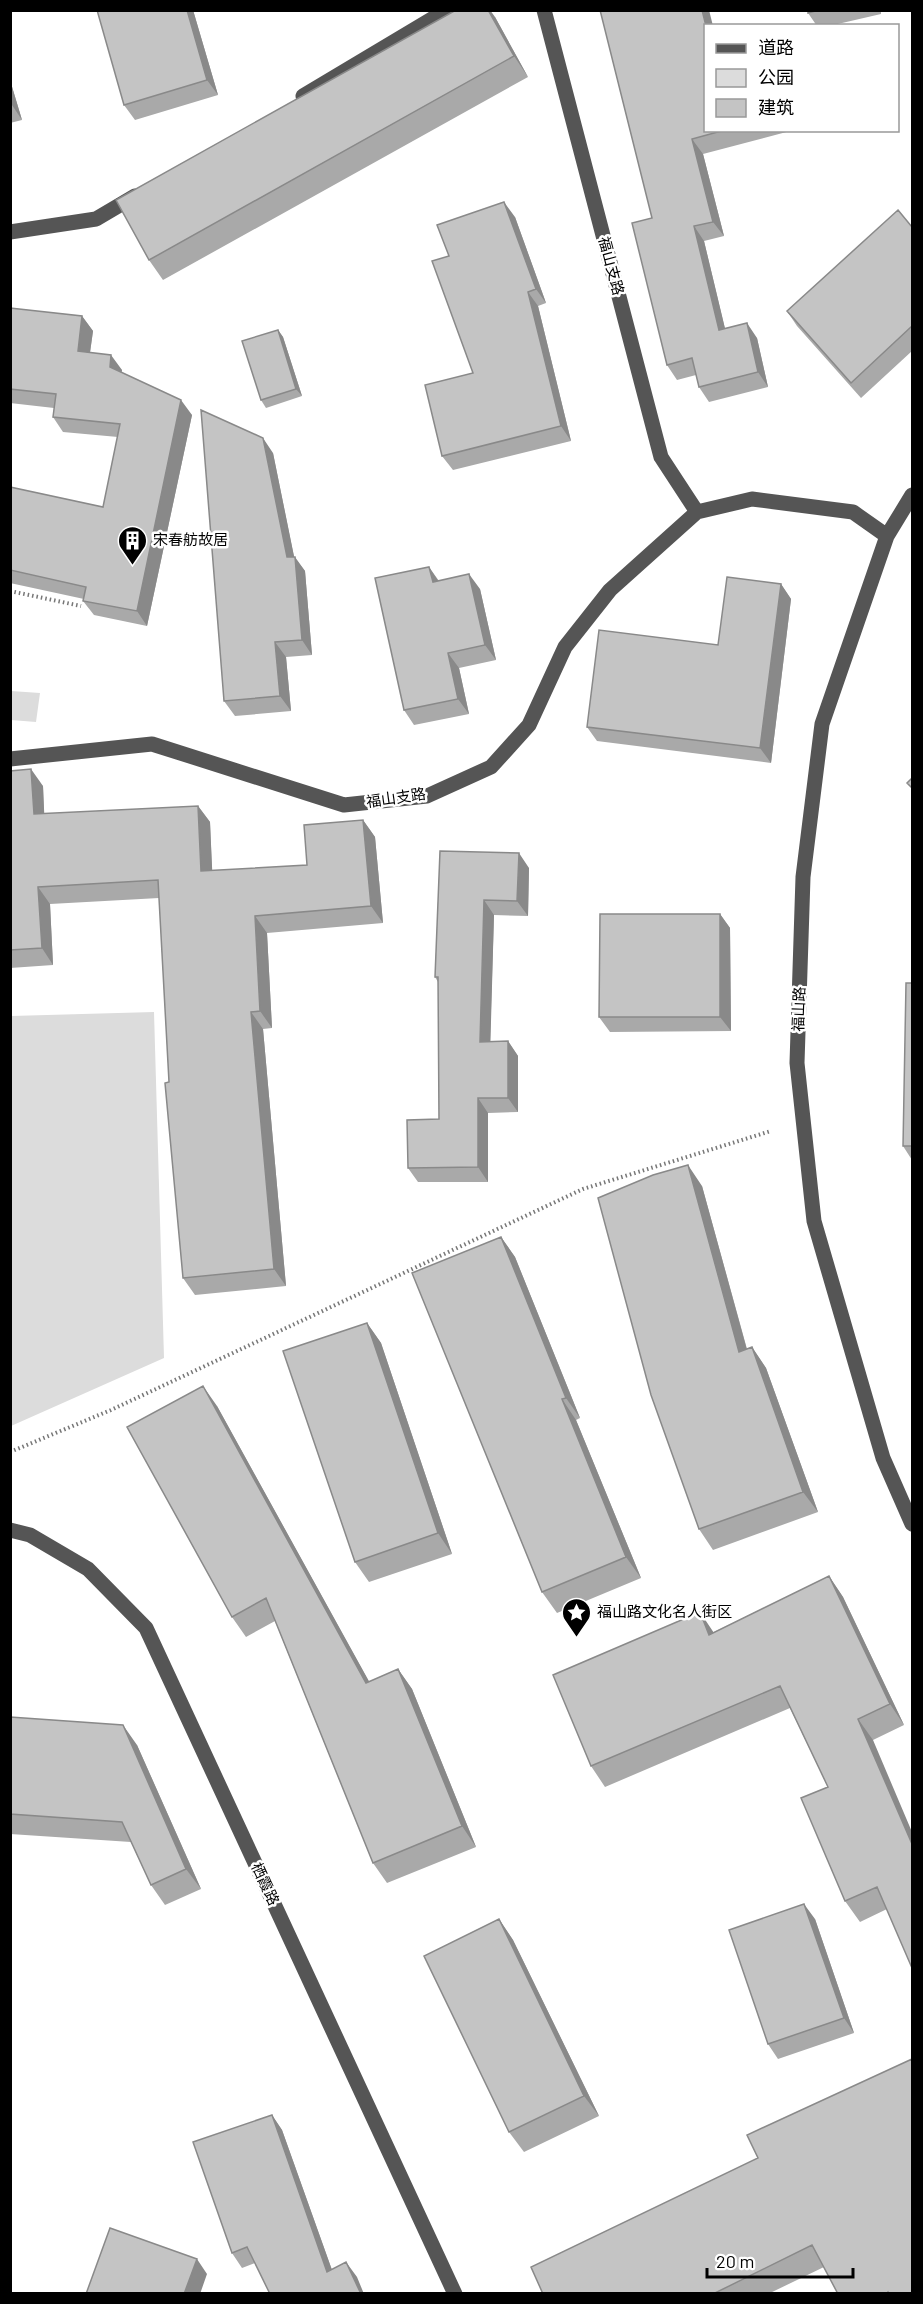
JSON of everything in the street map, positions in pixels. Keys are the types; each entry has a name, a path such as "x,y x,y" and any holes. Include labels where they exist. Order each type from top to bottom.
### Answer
{"street":[{"path":"286,106 447,10"},
{"name":"福山支路","path":"544,10 660,457 697,512"},
{"path":"10,232 96,219 146,189"},
{"name":"福山路","path":"912,495 887,536 822,724 803,877 797,1063 814,1221 883,1458 912,1524"},
{"name":"福山支路","path":"10,759 152,744 344,805 427,796 491,767 529,725 565,647 610,590 697,512 752,499 853,512 887,536"},
{"name":"栖霞路","path":"10,1530 30,1535 88,1569 146,1628 455,2294"}],"path":[{"path":"10,591 81,606"},
{"path":"10,1452 111,1410 583,1189 803,1121"}],"green space":[{"path":"11,691 40,693 36,722 11,720"},
{"path":"154,1012 164,1358 11,1426 11,1016"}],"building":[{"path":"97,10 187,10 207,80 124,105"},
{"path":"456,10 488,10 514,56 149,260 116,200"},
{"path":"600,10 702,10 706,24 704,132 718,132 692,139 713,222 694,226 719,330 747,323 758,372 699,387 692,358 667,365 632,223 652,218"},
{"path":"504,202 536,289 528,292 561,426 442,456 425,385 473,373 432,261 449,256 437,225"},
{"path":"898,210 912,227 912,326 851,383 787,311"},
{"path":"10,308 82,316 78,351 111,355 110,367 181,400 137,611 83,601 86,587 10,570 10,487 103,507 120,424 53,417 56,394 10,389"},
{"path":"278,330 296,389 261,400 242,341"},
{"path":"201,410 263,438 287,557 295,557 302,640 275,642 280,696 224,701"},
{"path":"429,567 433,582 469,574 485,645 448,653 458,699 404,710 375,578"},
{"path":"727,577 781,584 760,748 587,727 599,630 718,645"},
{"path":"31,769 34,814 198,806 201,871 307,865 304,825 363,820 371,906 255,916 260,1011 251,1012 274,1269 183,1278 165,1083 169,1082 158,880 38,887 42,948 10,950 10,771"},
{"path":"912,778 912,788 907,783"},
{"path":"440,851 519,853 517,901 484,900 480,1042 508,1041 508,1098 478,1098 478,1167 408,1168 407,1120 439,1119 438,977 435,977"},
{"path":"600,914 720,914 720,1017 599,1017"},
{"path":"906,983 912,983 912,1146 903,1146"},
{"path":"688,1165 739,1352 752,1347 803,1492 699,1529 651,1395 598,1198 653,1175"},
{"path":"501,1237 566,1398 562,1399 626,1557 542,1592 412,1273"},
{"path":"367,1323 438,1533 355,1562 283,1351"},
{"path":"203,1386 366,1683 398,1669 462,1826 373,1863 266,1598 232,1617 127,1427"},
{"path":"829,1576 890,1704 858,1719 912,1844 912,1968 877,1887 845,1901 801,1798 828,1787 780,1686 591,1766 553,1675 700,1612 709,1635"},
{"path":"10,1717 123,1725 186,1869 151,1885 122,1822 10,1814"},
{"path":"804,1904 844,2018 768,2044 729,1930"},
{"path":"499,1919 584,2096 509,2132 424,1956"},
{"path":"912,2059 912,2294 889,2294 888,2292 886,2294 838,2294 812,2245 713,2294 543,2294 531,2267 758,2158 747,2135"},
{"path":"272,2115 327,2272 346,2262 361,2294 270,2294 247,2247 232,2253 193,2142"},
{"path":"110,2228 197,2259 184,2294 86,2294"}],"place":[{"name":"宋春舫故居","path":"132,566"},
{"name":"福山路文化名人街区","path":"576,1638"}]}
